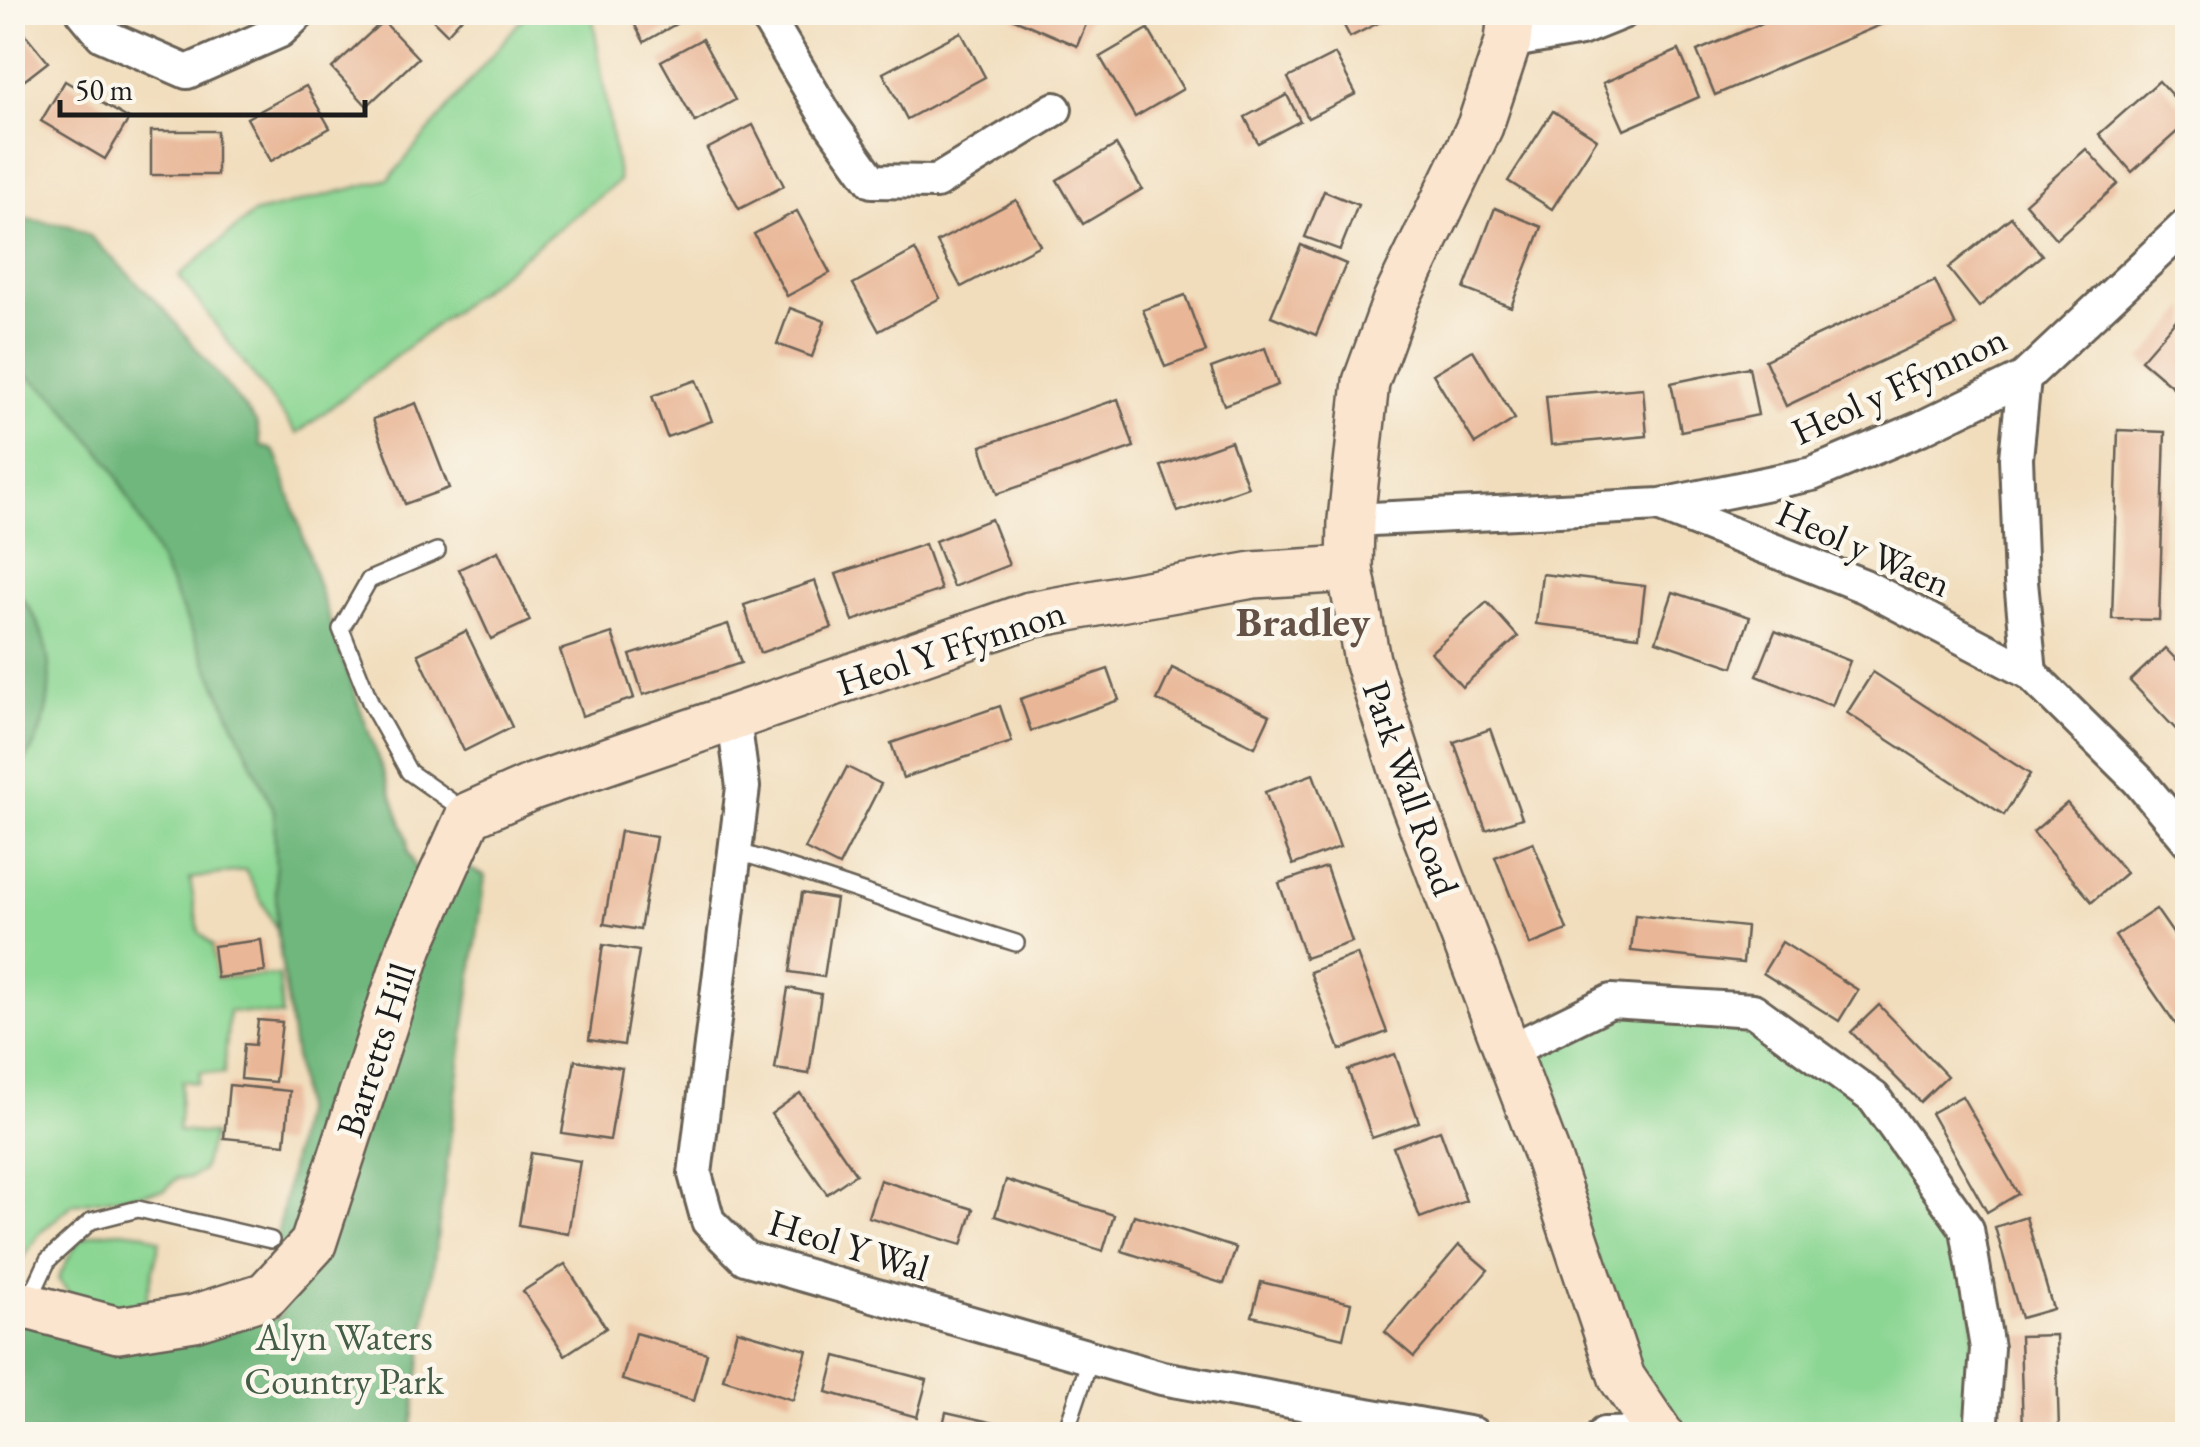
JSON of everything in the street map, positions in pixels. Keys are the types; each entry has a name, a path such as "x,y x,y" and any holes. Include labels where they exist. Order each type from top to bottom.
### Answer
{"street":[{"path":"83,12 102,36 187,72 280,31 300,12"},
{"path":"764,12 830,121 872,181 936,182 1039,110"},
{"path":"1510,27 1580,29 1624,12"},
{"name":"Park Wall Road","path":"1510,27 1480,126 1396,300 1366,382 1351,520 1350,569 1367,660 1410,791 1548,1158 1622,1378 1660,1434"},
{"name":"Heol y Ffynnon","path":"1351,520 1661,506 1812,474 2024,378 2188,224"},
{"path":"2024,378 2016,458 2021,582 2030,673"},
{"name":"Heol y Waen","path":"1661,506 1864,586 2030,673 2099,738 2188,840"},
{"name":"Heol Y Ffynnon","path":"734,720 1030,614 1254,575 1350,569"},
{"path":"469,815 532,787 734,720"},
{"name":"Heol Y Wal","path":"734,720 743,788 695,1174 708,1221 745,1258 1162,1378 1473,1434"},
{"name":"Barretts Hill","path":"20,1304 118,1330 194,1318 266,1295 313,1244 410,946 469,815"},
{"path":"1506,1052 1611,1001 1754,1010 1874,1098 1967,1229 1987,1348 1981,1434"},
{"path":"1604,1434 1660,1434"}],"lane":[{"path":"437,551 369,580 341,629 371,704 409,772 469,815"},
{"path":"735,851 1016,943"},
{"path":"20,1304 48,1260 91,1221 138,1209 271,1240"},
{"path":"1066,1434 1091,1357"},
{"path":"2184,1434 2188,1397"}],"green space":[{"path":"527,13 592,13 619,181 297,434 179,276 253,214 389,179"},
{"path":"12,217 71,226 91,237 166,311 256,422 261,446 273,450 278,458 336,641 407,838 408,852 425,889 303,1238 273,1257 302,1107 277,930 274,811 152,544 112,466 55,396 13,366"},
{"path":"13,366 55,396 112,466 152,544 274,811 277,930 245,870 190,879 199,932 213,946 217,978 279,975 282,1016 229,1011 224,1074 200,1072 198,1083 182,1081 178,1131 213,1134 202,1171 190,1178 177,1178 165,1190 73,1204 40,1233 14,1271 13,775 40,732 49,681 41,630 13,589"},
{"path":"13,589 41,630 49,681 40,732 13,775"},
{"name":"Alyn Waters Country Park","path":"457,863 485,876 411,1434 13,1434 12,1302 119,1339 279,1318"},
{"path":"1611,1001 1753,1010 1874,1098 1967,1229 1981,1434 1660,1434 1507,1052"},
{"path":"121,1231 146,1234 160,1241 144,1309 80,1307 58,1279 74,1248 86,1237"}],"building":[{"path":"425,12 467,12 447,34"},
{"path":"628,12 688,12 690,16 644,42"},
{"path":"1017,12 1091,12 1077,46 1014,19"},
{"path":"1337,12 1390,12 1392,16 1350,37"},
{"path":"1788,12 1883,12 1887,22 1715,95 1697,51"},
{"path":"12,18 48,62 12,90"},
{"path":"383,21 418,58 367,106 332,68"},
{"path":"1148,29 1183,89 1135,117 1100,57"},
{"path":"961,32 985,77 907,119 883,73"},
{"path":"702,39 735,100 695,122 661,61"},
{"path":"1679,50 1699,97 1624,130 1603,83"},
{"path":"1335,54 1356,94 1308,118 1288,78"},
{"path":"65,81 129,119 105,159 41,121"},
{"path":"2159,81 2188,113 2188,122 2132,172 2099,134"},
{"path":"306,86 330,128 271,161 247,118"},
{"path":"1287,95 1300,121 1258,143 1245,117"},
{"path":"1553,111 1597,139 1552,209 1508,181"},
{"path":"753,125 784,186 739,209 707,149"},
{"path":"151,131 217,131 217,175 151,175"},
{"path":"1116,145 1142,189 1083,224 1057,180"},
{"path":"2086,149 2118,184 2056,239 2025,203"},
{"path":"1324,191 1358,205 1340,250 1305,237"},
{"path":"1016,200 1040,245 961,287 937,242"},
{"path":"1495,208 1542,227 1511,307 1464,289"},
{"path":"797,211 830,273 787,296 754,234"},
{"path":"2011,217 2042,255 1979,307 1948,268"},
{"path":"1301,245 1346,264 1316,335 1271,316"},
{"path":"915,250 940,298 879,331 853,284"},
{"path":"1935,281 1956,326 1786,406 1765,360"},
{"path":"1185,295 1206,352 1165,367 1143,310"},
{"path":"2188,306 2188,386 2181,394 2141,360"},
{"path":"790,308 825,321 812,357 777,344"},
{"path":"1265,348 1278,385 1224,405 1211,368"},
{"path":"1473,350 1515,419 1475,444 1433,374"},
{"path":"1749,367 1758,415 1681,431 1671,383"},
{"path":"696,380 712,421 667,437 652,396"},
{"path":"1643,388 1647,436 1551,445 1546,396"},
{"path":"1118,399 1134,447 997,494 981,446"},
{"path":"416,403 449,488 405,504 373,419"},
{"path":"2118,430 2165,432 2159,620 2112,619"},
{"path":"1231,441 1248,487 1178,512 1161,466"},
{"path":"991,519 1009,565 953,587 935,541"},
{"path":"925,544 941,590 853,621 836,574"},
{"path":"498,551 530,621 491,639 459,569"},
{"path":"1542,574 1645,586 1639,636 1536,624"},
{"path":"815,581 832,628 760,653 744,605"},
{"path":"1673,592 1750,617 1733,667 1656,641"},
{"path":"1487,602 1518,637 1462,687 1431,652"},
{"path":"728,624 741,663 643,695 630,655"},
{"path":"466,631 512,727 464,751 418,654"},
{"path":"1775,631 1850,661 1832,706 1757,676"},
{"path":"612,633 634,698 582,716 560,650"},
{"path":"2165,648 2188,672 2186,740 2130,681"},
{"path":"1172,668 1270,715 1255,747 1157,700"},
{"path":"1108,669 1119,700 1031,731 1020,699"},
{"path":"1873,672 2030,774 2004,815 1847,713"},
{"path":"1000,706 1012,742 903,778 891,743"},
{"path":"1490,729 1522,818 1486,830 1454,742"},
{"path":"847,767 881,784 839,866 805,849"},
{"path":"1313,774 1340,847 1293,865 1265,792"},
{"path":"2067,803 2126,873 2092,902 2033,832"},
{"path":"620,831 656,837 640,930 604,924"},
{"path":"1533,842 1567,930 1530,945 1495,857"},
{"path":"1326,867 1352,942 1305,958 1279,883"},
{"path":"802,893 836,899 824,977 790,972"},
{"path":"2156,909 2188,955 2188,1042 2115,936"},
{"path":"1635,915 1746,927 1743,963 1631,951"},
{"path":"261,940 265,972 217,978 213,946"},
{"path":"1782,942 1858,990 1839,1021 1763,973"},
{"path":"603,945 639,951 624,1045 589,1040"},
{"path":"1357,954 1387,1032 1340,1050 1310,972"},
{"path":"788,988 821,994 809,1074 775,1069"},
{"path":"1879,1005 1947,1076 1920,1102 1851,1032"},
{"path":"258,1020 282,1022 275,1082 241,1079 244,1044 255,1045"},
{"path":"1395,1054 1419,1122 1372,1138 1348,1070"},
{"path":"575,1060 622,1068 610,1140 562,1133"},
{"path":"229,1085 290,1091 285,1144 224,1138"},
{"path":"800,1093 856,1174 827,1194 771,1114"},
{"path":"1962,1096 2018,1194 1987,1212 1931,1113"},
{"path":"1440,1130 1466,1201 1420,1218 1393,1147"},
{"path":"531,1153 580,1161 568,1234 519,1225"},
{"path":"880,1180 973,1209 962,1245 868,1217"},
{"path":"1006,1180 1114,1215 1103,1251 995,1216"},
{"path":"1134,1215 1236,1248 1224,1284 1122,1251"},
{"path":"2026,1217 2053,1309 2021,1318 1995,1227"},
{"path":"1459,1245 1488,1270 1414,1357 1385,1332"},
{"path":"565,1264 606,1328 565,1355 523,1291"},
{"path":"1261,1282 1351,1303 1343,1338 1252,1316"},
{"path":"737,1330 807,1350 793,1400 723,1379"},
{"path":"635,1333 707,1353 694,1401 622,1380"},
{"path":"2056,1335 2059,1429 2023,1430 2020,1336"},
{"path":"836,1356 927,1380 917,1417 827,1392"},
{"path":"946,1412 1039,1433 1039,1434 941,1434"}],"district":[{"name":"Bradley","path":"1303,621"}]}
